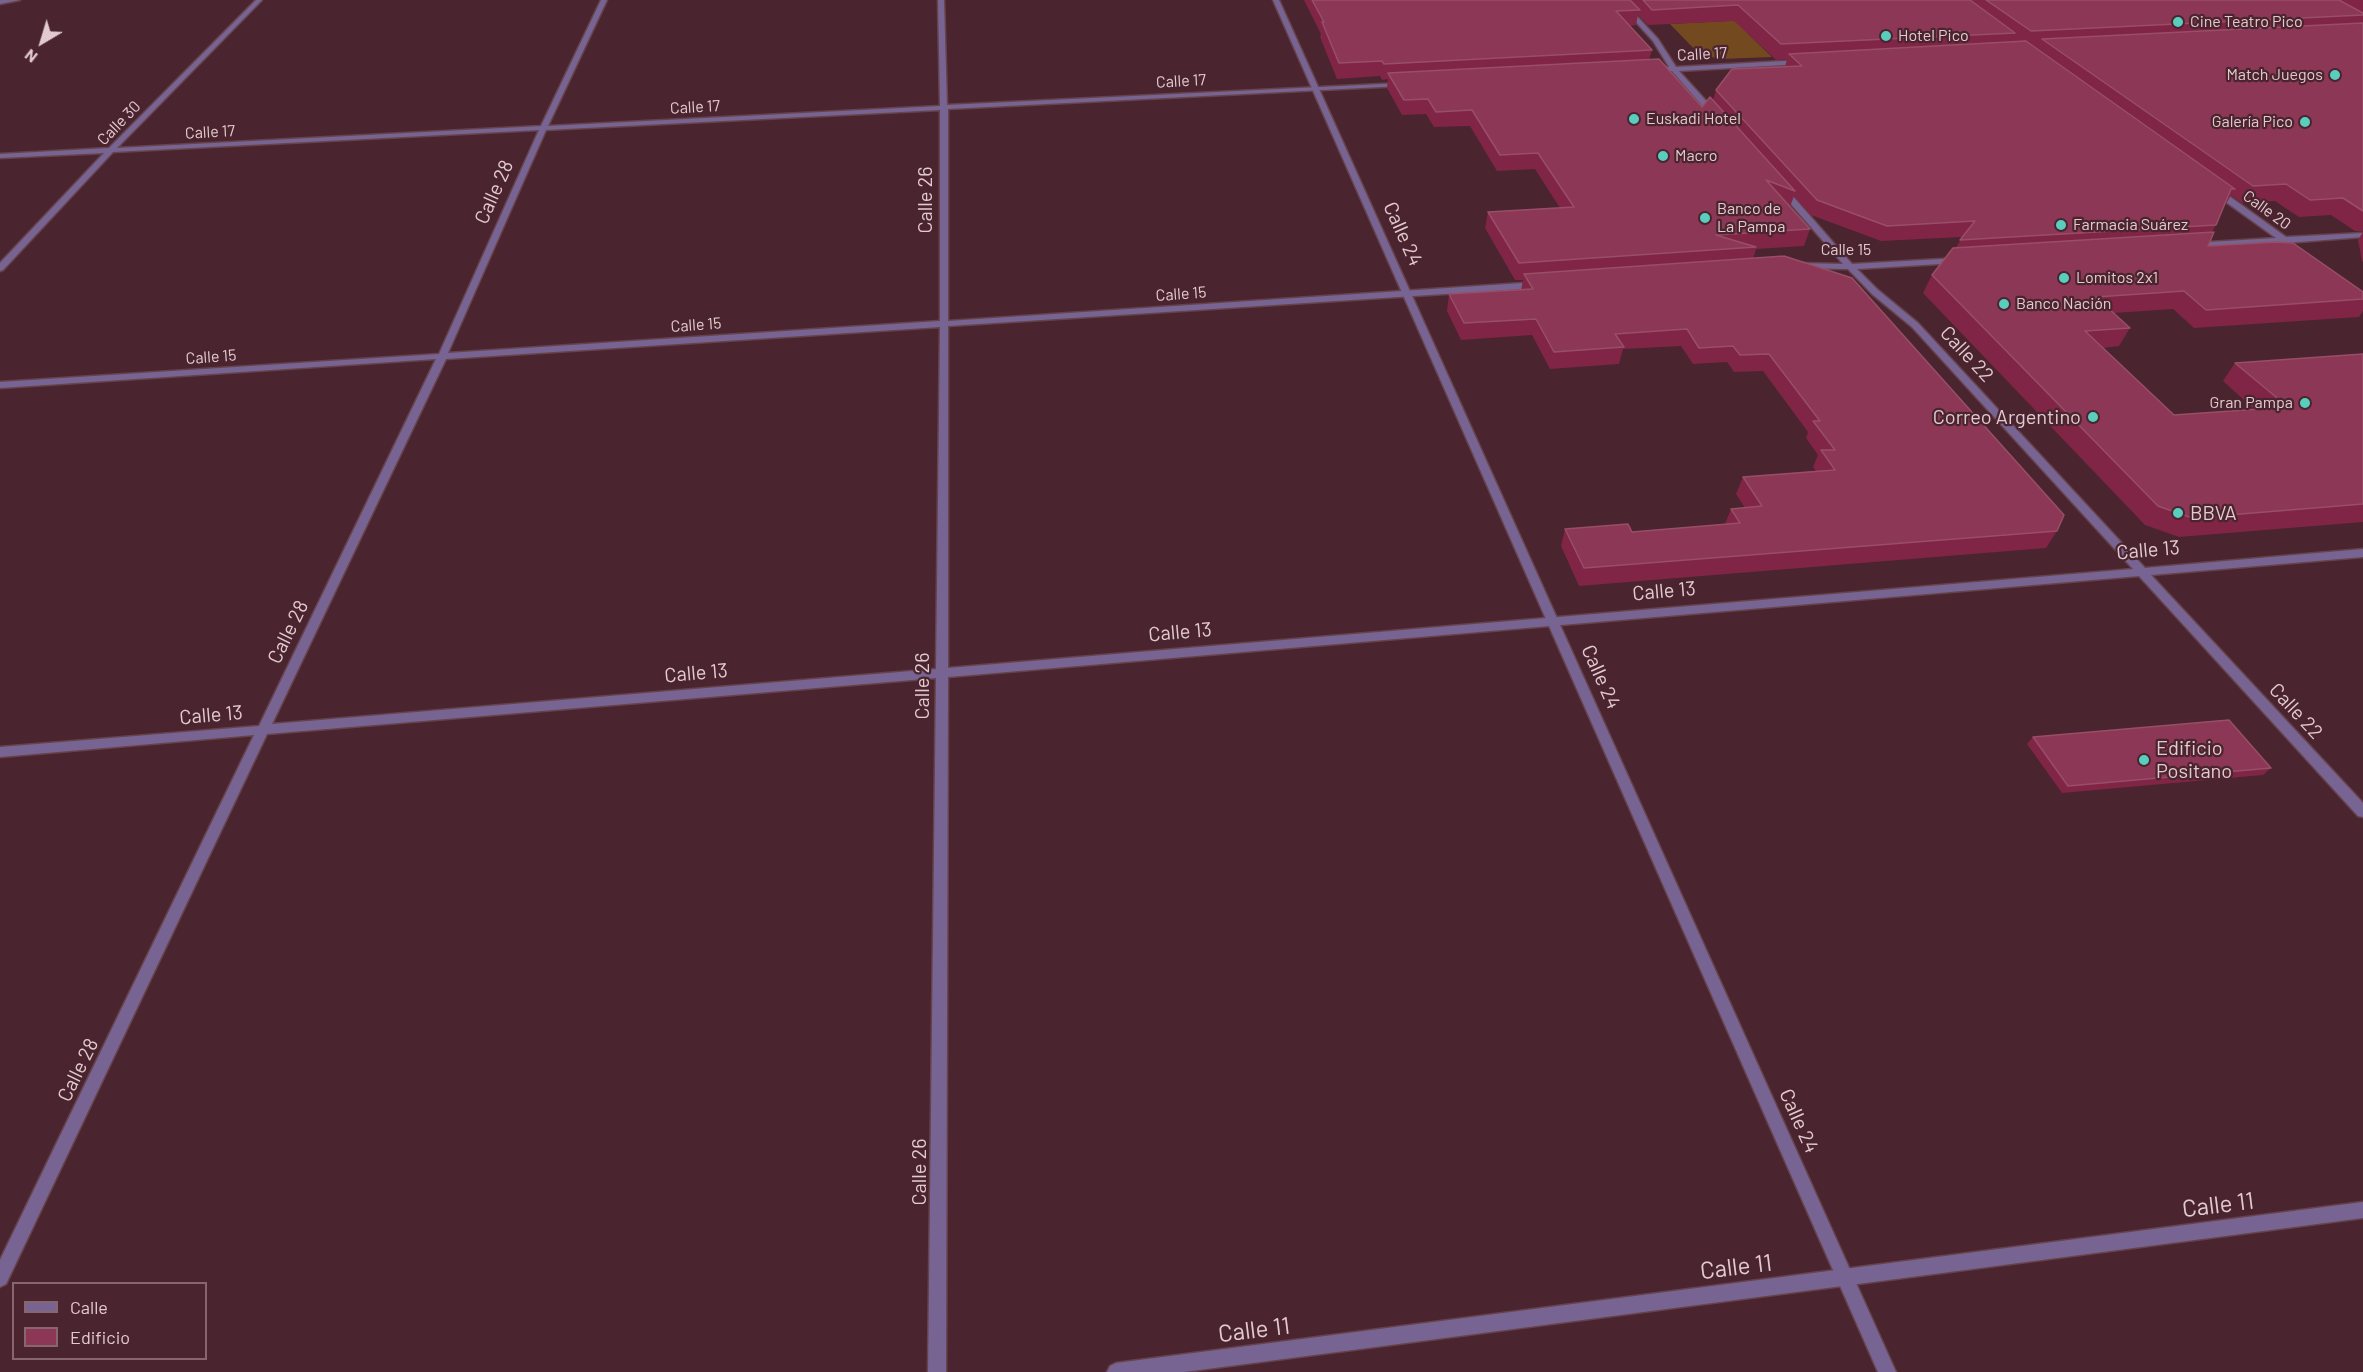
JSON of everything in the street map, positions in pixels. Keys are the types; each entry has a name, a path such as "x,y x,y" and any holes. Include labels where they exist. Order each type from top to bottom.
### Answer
{"street":[{"path":"0,2 17,0"},
{"name":"Calle 30","path":"0,268 110,151 259,0"},
{"name":"Calle 28","path":"0,1278 442,357 543,129 604,0"},
{"name":"Calle 26","path":"937,1372 944,324 944,106 941,0"},
{"name":"Calle 24","path":"1276,0 1887,1372"},
{"path":"1619,0 1656,40 1674,69 1720,121"},
{"name":"Calle 17","path":"1638,71 1806,62"},
{"name":"Calle 17","path":"0,156 1411,83"},
{"name":"Calle 22","path":"1774,181 1850,267 1875,292 1915,325 2363,812"},
{"name":"Calle 20","path":"2209,186 2293,246"},
{"path":"2179,246 2363,235"},
{"name":"Calle 15","path":"1789,268 1814,265 1850,267 1968,260"},
{"name":"Calle 15","path":"0,385 1550,284"},
{"name":"Calle 13","path":"0,752 2363,553"},
{"name":"Calle 11","path":"1116,1372 2363,1210"}],"shaded area":[{"path":"1767,19 1747,33 1772,57 1720,59 1699,54 1670,24"}],"building":[{"path":"1312,0 1630,0 1640,10 1616,11 1652,50 1384,64 1382,61 1339,63 1322,22 1324,22"},
{"path":"1643,0 1970,0 2015,33 1781,44 1738,5 1652,10"},
{"path":"1986,0 2339,0 2363,15 2031,31"},
{"path":"2363,23 2363,211 2343,198 2310,200 2286,184 2253,186 2042,39"},
{"path":"2026,41 2235,189 2231,189 2216,225 1960,240 1975,221 1887,226 1817,200 1716,90 1732,69 1802,66 1789,54"},
{"path":"1659,59 1702,107 1710,97 1795,191 1766,180 1810,229 1716,235 1756,247 1519,263 1488,212 1574,207 1538,153 1500,155 1472,110 1436,112 1428,99 1404,100 1388,73"},
{"path":"2214,232 2208,246 2293,243 2363,292 2363,299 2206,310 2184,291 2096,297 2130,328 2085,331 2174,415 2288,407 2235,363 2363,354 2363,504 2192,518 2158,506 1932,275 1953,248"},
{"path":"1784,256 1852,278 2064,515 2057,531 1584,568 1565,529 1628,524 1632,532 1740,523 1731,509 1762,506 1743,477 1835,470 1821,450 1835,450 1813,421 1820,421 1769,354 1740,355 1733,346 1699,348 1687,329 1615,334 1624,347 1554,352 1536,319 1464,323 1449,294 1533,289 1524,274"},
{"name":"Edificio Positano","path":"2229,720 2271,768 2068,786 2033,737"}],"place":[{"name":"Cine Teatro Pico","path":"2178,22"},
{"name":"Hotel Pico","path":"1886,36"},
{"name":"Match Juegos","path":"2335,75"},
{"name":"Euskadi Hotel","path":"1634,119"},
{"name":"Galería Pico","path":"2305,122"},
{"name":"Macro","path":"1663,156"},
{"name":"Banco de La Pampa","path":"1705,218"},
{"name":"Farmacia Suárez","path":"2061,225"},
{"name":"Lomitos 2x1","path":"2064,278"},
{"name":"Banco Nación","path":"2004,304"},
{"name":"Gran Pampa","path":"2305,403"},
{"name":"Correo Argentino","path":"2093,417"},
{"name":"BBVA","path":"2178,513"},
{"name":"Edificio Positano","path":"2144,760"}]}
